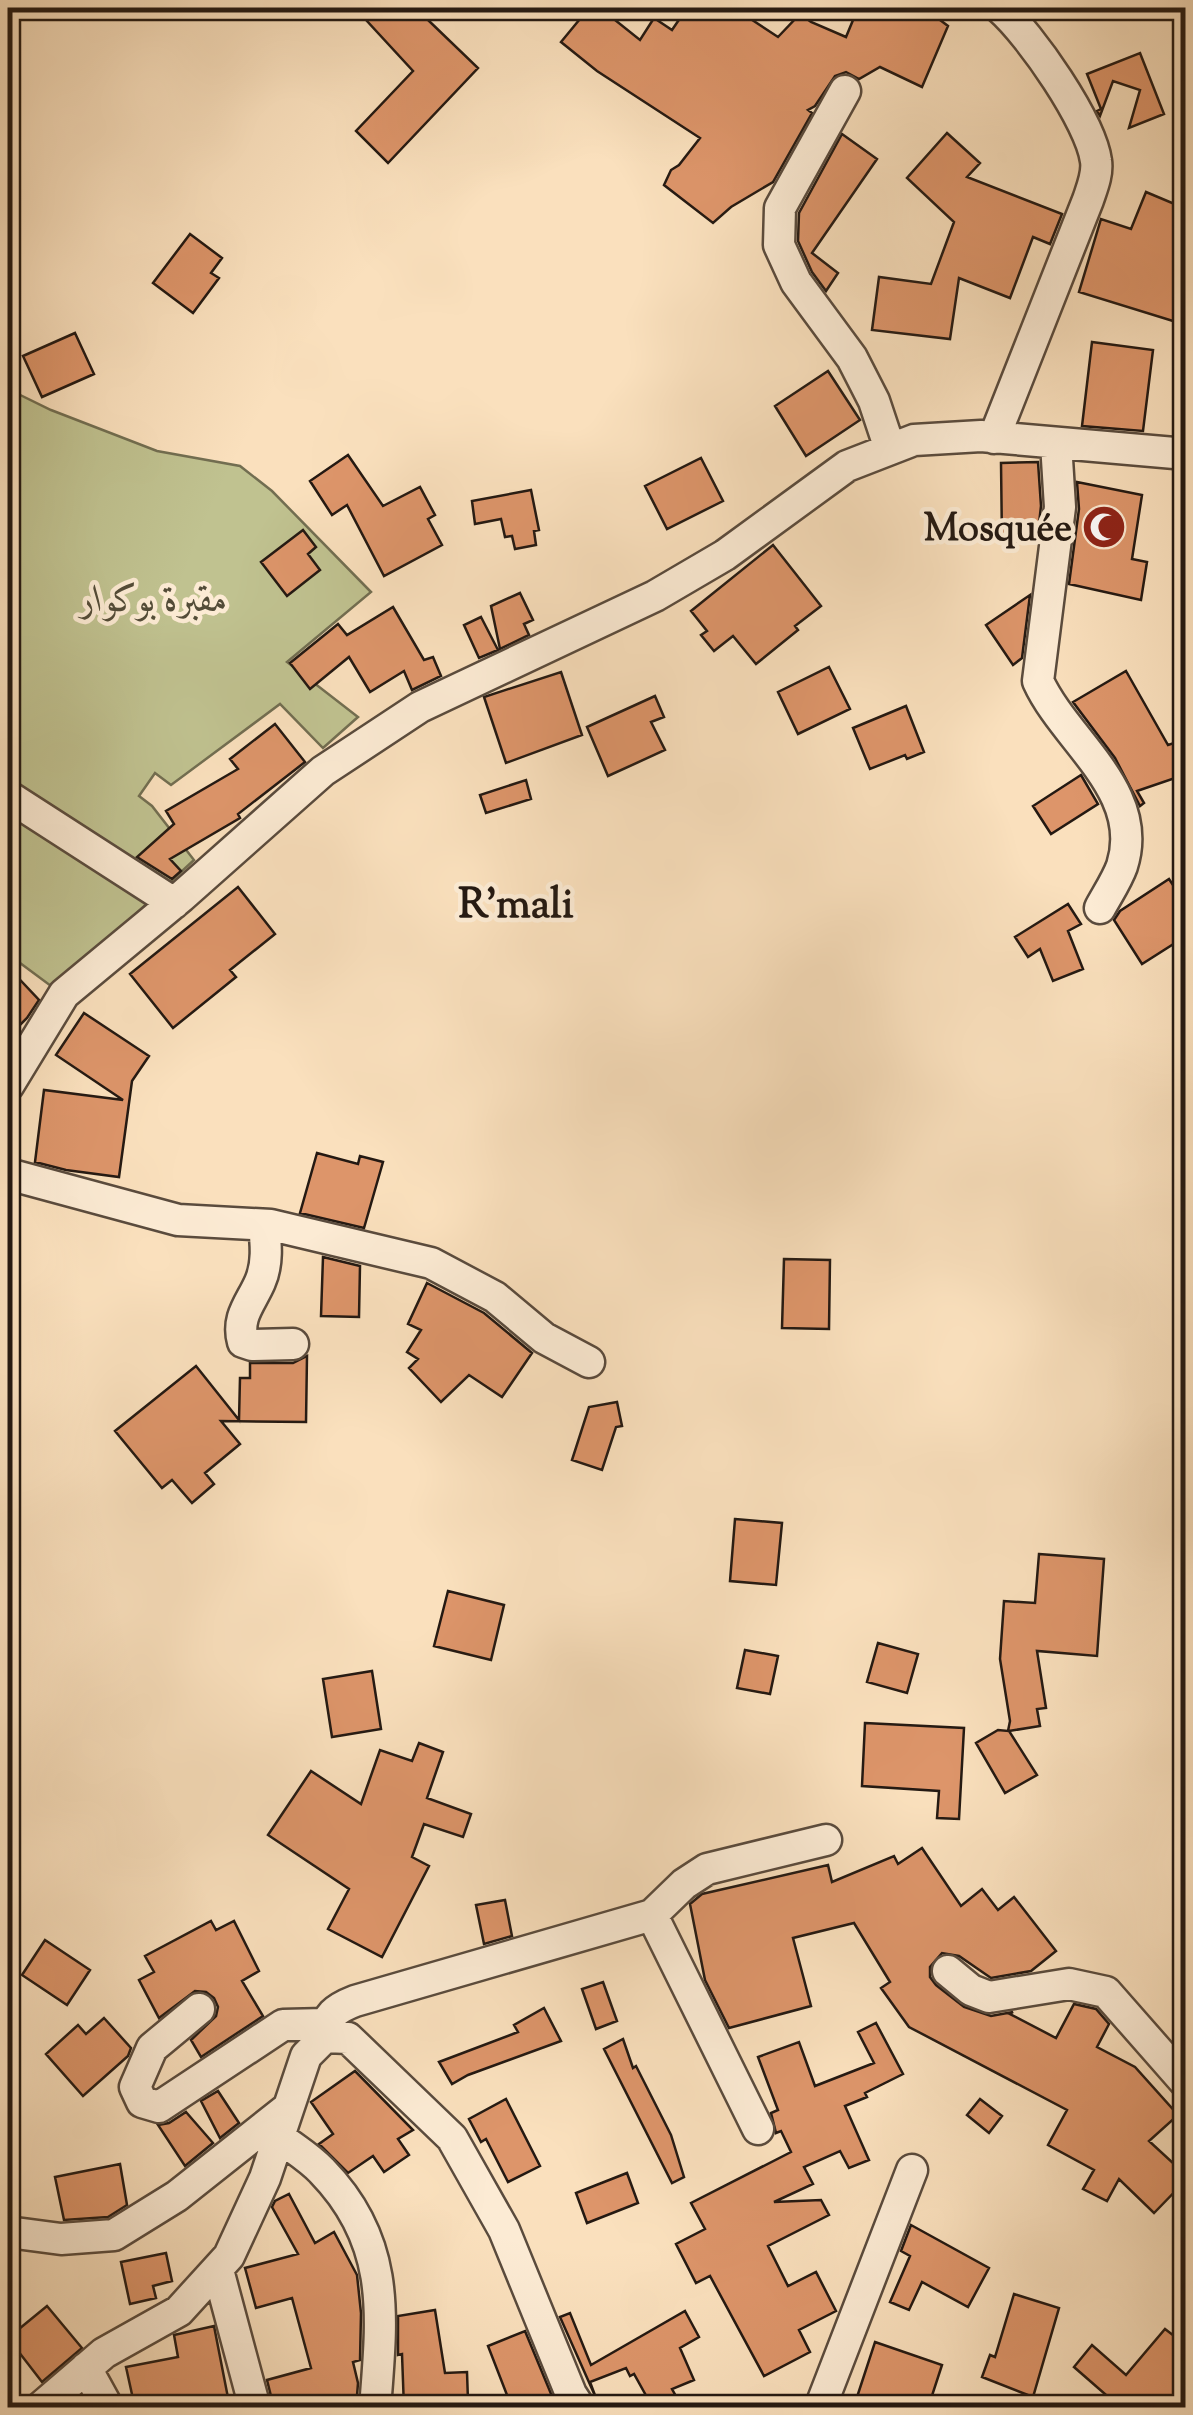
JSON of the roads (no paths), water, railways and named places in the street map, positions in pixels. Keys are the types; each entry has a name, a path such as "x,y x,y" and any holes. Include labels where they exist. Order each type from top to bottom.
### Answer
{"street":[{"path":"994,438 1096,172 1088,136 1039,53 1000,8"},
{"path":"845,91 780,208 779,246 796,282 852,358 874,401 890,449"},
{"path":"10,1072 64,994 323,771 420,707 655,596 725,555 848,466 914,440 994,438 1186,454"},
{"path":"1056,443 1060,508 1038,681 1046,699 1101,770 1119,802 1124,821 1122,865 1100,908"},
{"path":"8,796 174,903"},
{"path":"8,1174 178,1220 264,1225 431,1263 495,1297 544,1338 589,1362"},
{"path":"264,1225 266,1260 261,1280 244,1309 240,1330 243,1342 252,1345 293,1344"},
{"path":"47,2404 104,2353 180,2311 229,2256 265,2178 306,2056 336,2009 652,1915 684,1884 707,1869 826,1840"},
{"path":"652,1915 758,2129"},
{"path":"948,1972 971,1990 989,1996 1069,1984 1106,1992 1186,2083"},
{"path":"199,2009 152,2048 135,2086 142,2102 160,2107 283,2025 348,2038 452,2138 504,2230 580,2408"},
{"path":"8,2232 61,2239 114,2235 284,2122"},
{"path":"284,2122 369,2243 380,2282 374,2408"},
{"path":"820,2408 912,2170"},
{"path":"218,2270 255,2408"},
{"path":"86,2368 108,2408"}],"place":[{"name":"Mosquée","path":"1104,527"}],"district":[{"name":"R'mali","path":"516,902"}],"park label":[{"name":"مقبرة بوكوار","path":"154,598"}]}
